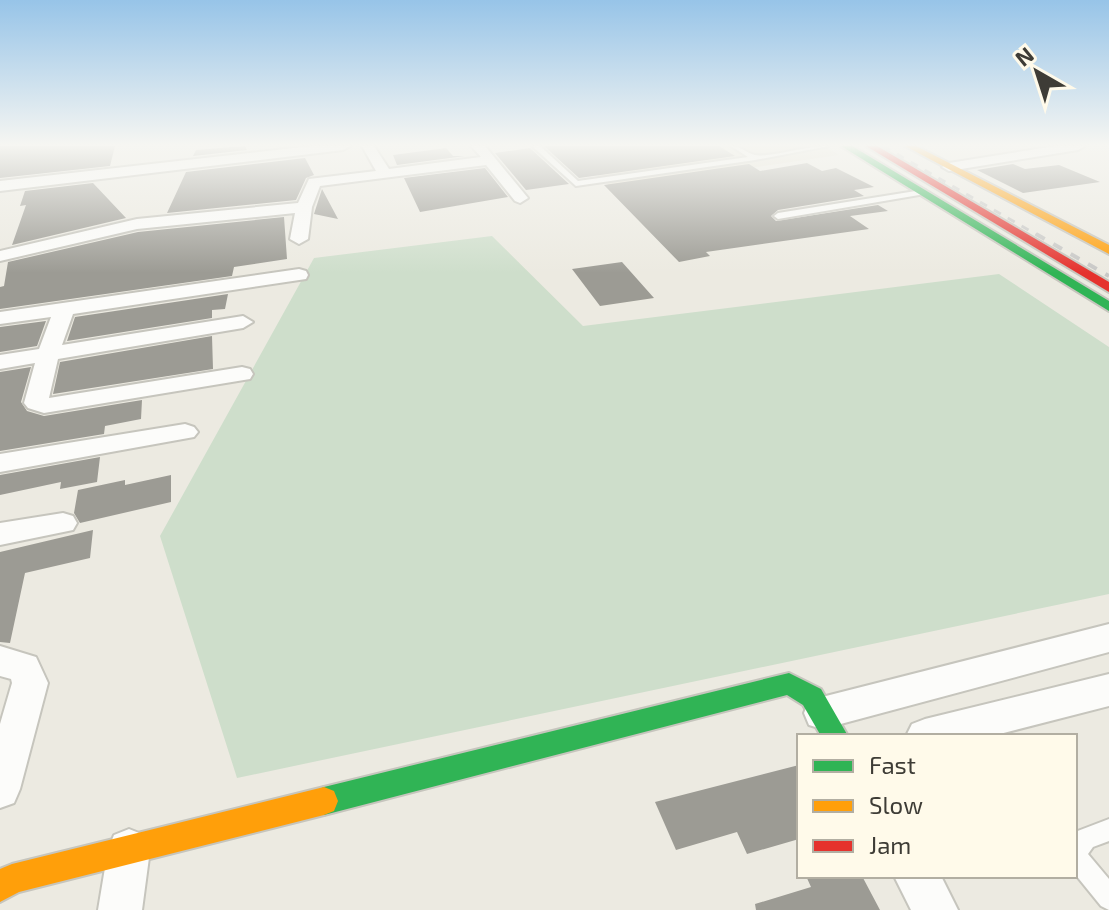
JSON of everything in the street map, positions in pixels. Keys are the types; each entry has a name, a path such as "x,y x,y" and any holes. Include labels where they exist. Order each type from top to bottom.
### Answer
{"street":[{"path":"299,239 304,207 311,188"},
{"path":"512,188 520,198"},
{"path":"916,188 1109,307"},
{"path":"942,188 1109,288"},
{"path":"975,188 1109,265"},
{"path":"990,188 1109,250"},
{"path":"0,256 137,224 304,207"},
{"path":"0,318 299,275"},
{"path":"64,310 48,354 37,406 242,374"},
{"path":"0,362 243,322"},
{"path":"0,463 185,432"},
{"path":"0,534 63,523"},
{"path":"0,887 12,879 789,684 804,687 829,724 1109,638"},
{"path":"0,661 24,668 30,683 0,789"},
{"path":"933,734 1109,690"},
{"path":"120,910 129,850"},
{"path":"917,878 936,910"}],"lane":[{"path":"778,216 922,192"},
{"path":"1077,850 1078,844 1086,838 1109,830"},
{"path":"1077,858 1109,898"}],"green space":[{"path":"492,236 583,326 999,274 1109,347 1109,594 237,778 160,536 314,258"}],"building":[{"path":"98,188 126,218 12,245 26,205 20,206 25,191"},
{"path":"178,188 301,188 296,200 167,213"},
{"path":"409,188 501,188 508,197 420,212"},
{"path":"607,188 864,188 854,190 864,196 778,210 771,216 776,221 878,205 888,211 850,216 869,229 706,252 710,256 679,262"},
{"path":"1014,188 1055,188 1023,193"},
{"path":"322,189 338,219 314,214"},
{"path":"284,217 287,259 234,267 232,276 0,309 0,287 4,286 8,262 138,232"},
{"path":"622,262 654,298 600,306 572,269"},
{"path":"228,294 225,309 212,310 212,318 67,341 75,317"},
{"path":"46,321 37,346 0,352 0,327"},
{"path":"212,336 213,369 53,394 60,362"},
{"path":"31,367 21,402 27,411 44,416 142,400 141,419 105,426 104,434 0,451 0,372"},
{"path":"100,457 97,482 60,489 61,482 0,495 0,475"},
{"path":"171,475 171,502 80,523 74,513 78,490 125,480 125,485"},
{"path":"93,530 90,558 25,573 10,643 0,642 0,552"},
{"path":"797,766 797,840 747,854 737,832 676,850 655,802"},
{"path":"807,878 863,878 880,910 756,910 755,904 811,887"}],"railway":[{"path":"957,188 1039,236"},
{"path":"1036,234 1109,276"}],"traffic: fast":[{"path":"915,188 1109,307"},
{"path":"324,801 789,684 812,697 834,734"}],"traffic: slow":[{"path":"991,188 1109,250"},
{"path":"0,887 12,879 324,801"}],"traffic: jam":[{"path":"942,188 1109,288"}]}
